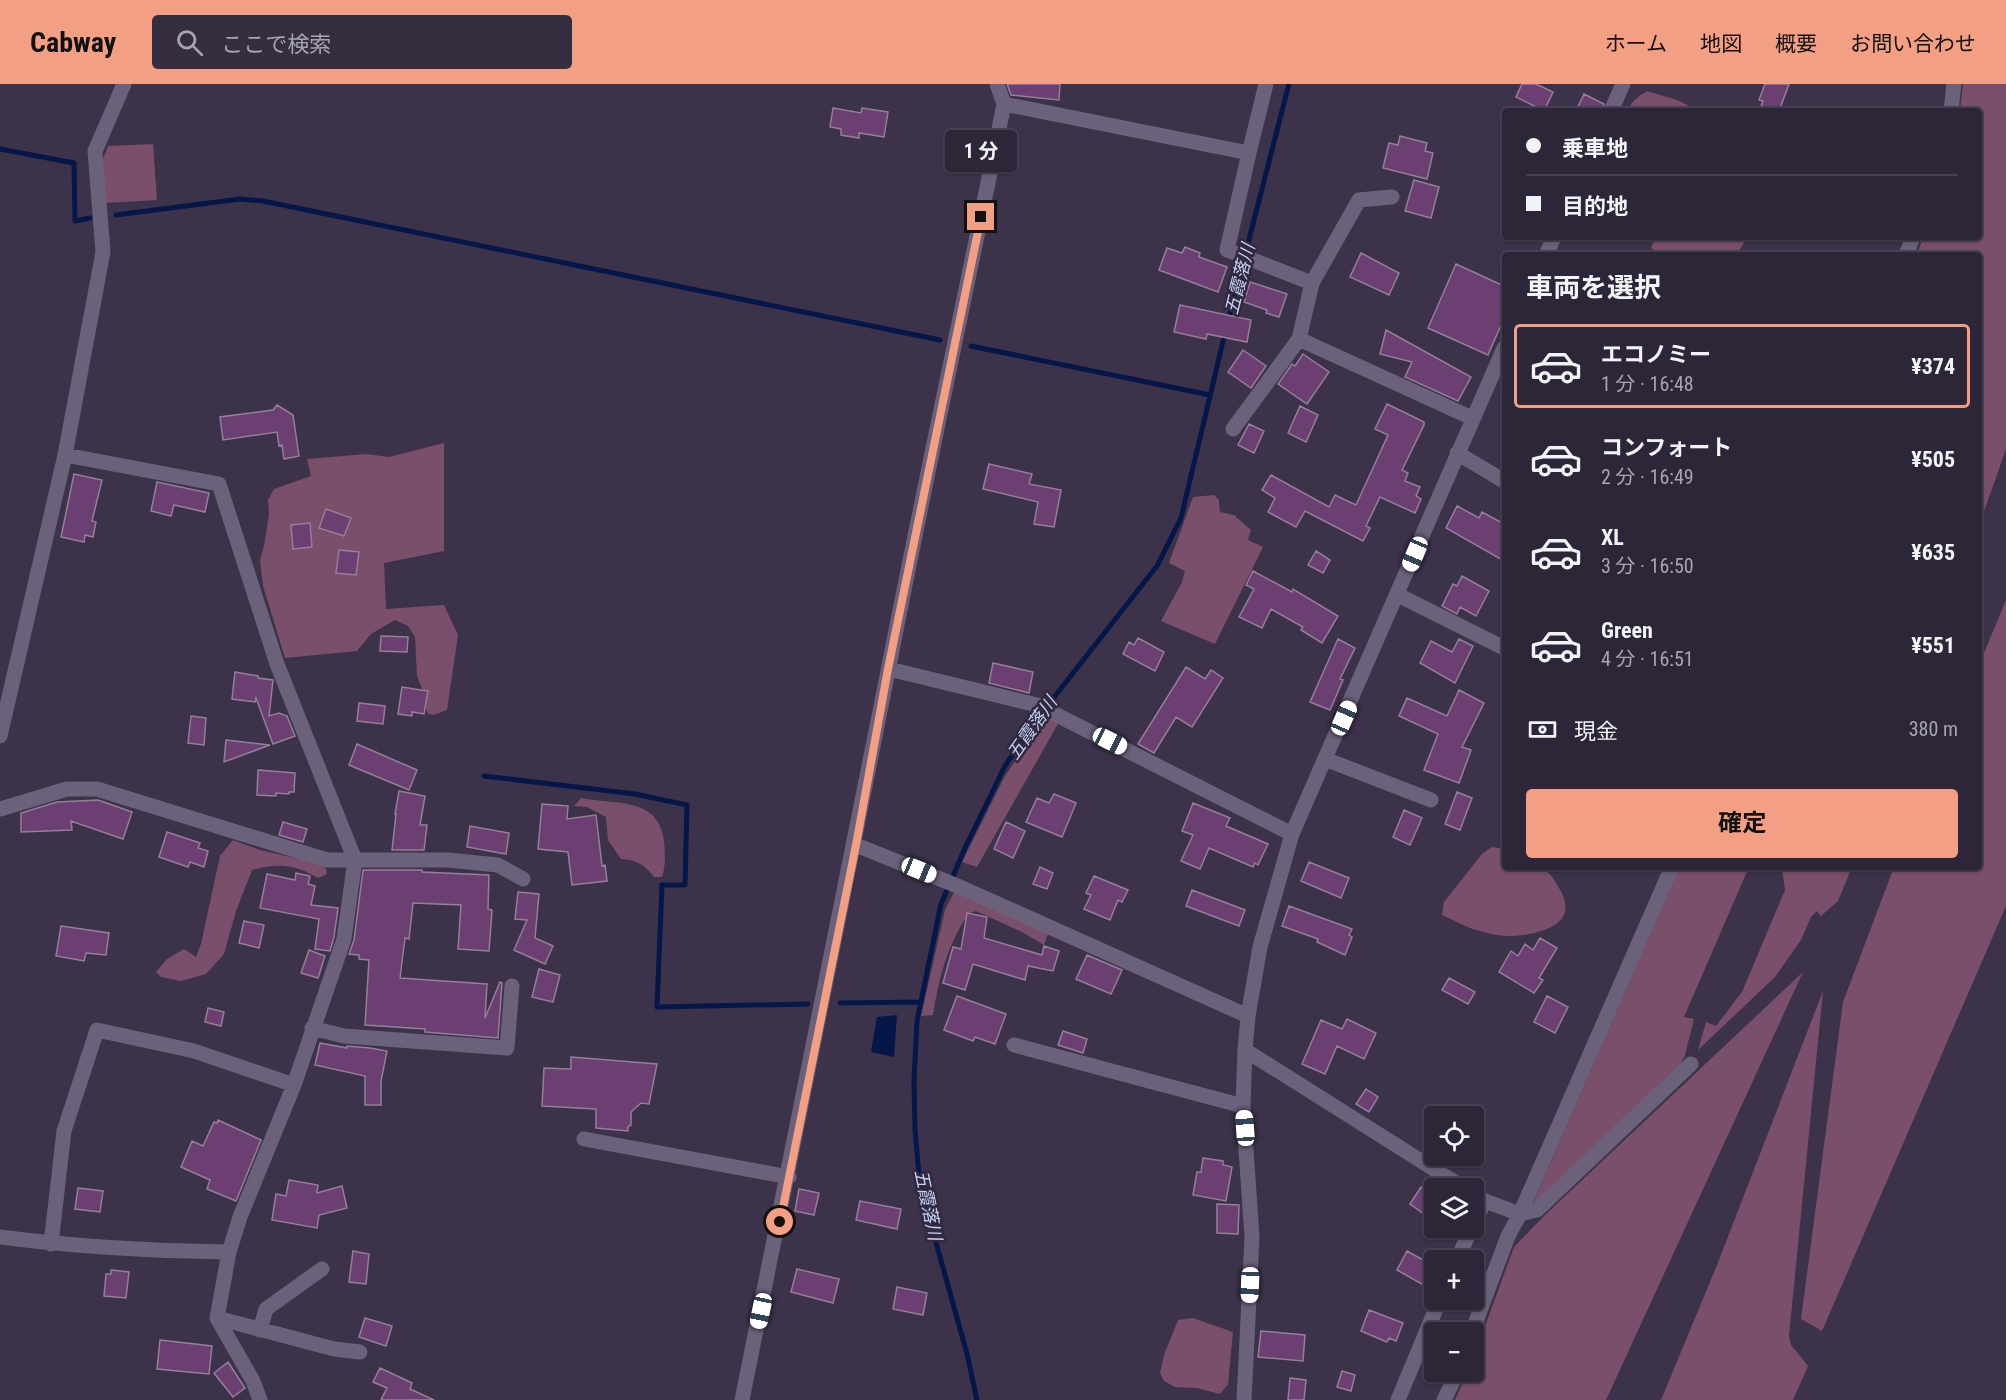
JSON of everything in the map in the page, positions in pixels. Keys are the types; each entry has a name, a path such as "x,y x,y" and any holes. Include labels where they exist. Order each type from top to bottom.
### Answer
{"street":[{"path":"0,736 65,455 103,252 95,151 124,84"},
{"path":"742,1400 789,1177 856,845 888,669 1004,104 997,84"},
{"path":"1266,84 1227,250 1312,284"},
{"path":"1612,108 1623,84"},
{"path":"1951,108 1954,84"},
{"path":"1004,104 1250,153"},
{"path":"1233,429 1299,339 1312,284 1359,200 1392,197"},
{"path":"1299,339 1472,418"},
{"path":"1245,1400 1252,1237 1244,1106 1245,1050 1248,1016 1260,947 1292,834 1502,352"},
{"path":"1457,453 1502,480"},
{"path":"65,455 219,484 277,664 355,860 344,939 294,1085 240,1217 229,1252 217,1318 253,1380 260,1400"},
{"path":"1398,595 1502,647"},
{"path":"888,669 1043,708 1292,834"},
{"path":"1325,759 1431,800"},
{"path":"0,808 67,789 98,789 327,860 448,860 498,865 523,879"},
{"path":"856,845 960,887 1248,1016"},
{"path":"1476,1322 1509,1236 1671,870"},
{"path":"312,1028 344,1036 507,1048 512,986"},
{"path":"51,1244 64,1131 98,1030 194,1051 294,1085"},
{"path":"1014,1045 1244,1106"},
{"path":"1245,1050 1448,1178"},
{"path":"1484,1200 1520,1214 1537,1210 1691,1064"},
{"path":"584,1139 789,1177"},
{"path":"0,1237 51,1244 143,1251 229,1252"},
{"path":"260,1330 266,1309 322,1269"},
{"path":"1398,1400 1435,1310"},
{"path":"217,1318 334,1349 360,1352"},
{"path":"1444,1400 1453,1382"}],"shaded area":[{"path":"1963,84 2006,84 2006,449 1982,517 1982,252 1918,252 1922,240 1982,240 1982,108 1960,108"},
{"path":"1647,91 1694,108 1629,108"},
{"path":"153,144 157,200 104,203 103,159 108,146"},
{"path":"1655,240 1745,240 1739,252 1657,252 1651,248"},
{"path":"444,443 444,551 384,563 386,609 444,605 458,635 447,710 433,715 427,713 424,694 417,676 415,637 408,626 395,620 371,634 357,651 285,658 263,586 260,560 269,515 268,500 274,489 311,476 307,459 366,454 389,457"},
{"path":"1214,495 1219,500 1220,512 1234,515 1251,530 1248,540 1263,547 1215,644 1161,621 1182,582 1185,571 1169,563 1193,497"},
{"path":"2006,600 2006,906 1822,1331 1801,1319 1843,1002 1893,870 1982,870 1982,658"},
{"path":"1046,715 1059,722 977,867 962,862 1005,776"},
{"path":"581,798 633,805 653,816 660,826 664,840 665,864 662,877 654,877 644,866 636,862 621,859 608,840 606,817 587,807 574,806"},
{"path":"233,840 260,850 321,864 327,874 318,878 286,866 270,866 252,870 236,911 224,954 206,974 181,981 161,977 156,972 167,959 184,949 196,957 201,944 220,856"},
{"path":"1492,847 1502,849 1502,870 1545,870 1559,888 1565,901 1565,911 1561,919 1545,930 1508,936 1475,930 1442,915 1444,902 1482,854"},
{"path":"1679,870 1748,870 1684,1017 1694,1019 1685,1055 1676,1073 1536,1204 1534,1201"},
{"path":"1782,870 1851,870 1838,901 1821,916 1817,911 1811,917 1801,940 1775,977 1698,1050 1706,1022 1716,1026 1742,992 1785,890"},
{"path":"954,892 1048,934 1044,945 976,911 968,914 945,963 933,1015 921,1016 945,910"},
{"path":"1803,972 1606,1400 1455,1400 1463,1382 1484,1382 1484,1329 1514,1247 1545,1215"},
{"path":"1823,991 1789,1336 1791,1345 1808,1366 1793,1400 1661,1400 1717,1265"},
{"path":"897,1015 894,1057 871,1052 877,1017"},
{"path":"1193,1318 1233,1332 1228,1384 1220,1394 1197,1388 1175,1387 1164,1381 1160,1373 1164,1355 1178,1320"}],"building":[{"path":"1007,84 1060,84 1059,100 1011,95"},
{"path":"1522,84 1536,84 1553,92 1545,108 1538,108 1516,97"},
{"path":"1765,84 1789,84 1780,108 1761,106 1763,101 1759,100"},
{"path":"1584,94 1604,104 1602,108 1577,108"},
{"path":"833,108 861,113 862,108 888,112 884,137 859,133 859,138 841,135 841,129 830,127"},
{"path":"1400,136 1427,143 1425,151 1433,153 1427,179 1383,168 1389,143 1398,145"},
{"path":"1414,180 1439,187 1431,218 1405,211"},
{"path":"1185,247 1200,253 1199,257 1227,267 1218,292 1159,270 1167,248 1182,253"},
{"path":"1361,253 1399,273 1389,295 1350,277"},
{"path":"1456,264 1502,285 1502,323 1488,355 1428,328"},
{"path":"1250,282 1287,294 1279,317 1244,302"},
{"path":"1180,305 1251,320 1247,342 1207,334 1206,339 1174,332"},
{"path":"1386,330 1471,377 1458,401 1405,377 1412,362 1380,354"},
{"path":"1243,350 1266,366 1251,388 1228,372"},
{"path":"1303,354 1329,372 1307,404 1278,384 1292,364 1295,366"},
{"path":"1387,404 1424,422 1402,470 1408,473 1405,481 1420,487 1416,496 1421,499 1415,513 1380,497 1366,526 1370,528 1363,541 1305,511 1296,527 1268,512 1275,498 1262,490 1271,475 1329,507 1335,495 1356,505 1388,435 1375,429"},
{"path":"277,405 293,415 299,456 284,459 277,432 223,440 220,417 273,410"},
{"path":"1300,406 1318,415 1306,442 1288,433"},
{"path":"1249,424 1264,431 1254,453 1238,445"},
{"path":"989,464 1032,474 1029,484 1061,490 1054,527 1034,524 1038,502 983,489"},
{"path":"74,474 102,480 92,521 96,522 93,537 85,535 84,542 61,537"},
{"path":"157,482 209,493 205,512 174,505 171,516 151,511"},
{"path":"1457,506 1479,518 1482,512 1502,523 1502,560 1446,528"},
{"path":"326,509 351,518 344,536 319,528"},
{"path":"310,523 312,547 293,549 291,525"},
{"path":"339,550 359,552 356,575 336,573"},
{"path":"1316,551 1330,560 1323,573 1308,565"},
{"path":"1253,571 1292,592 1293,589 1338,616 1322,643 1301,630 1303,627 1271,609 1262,628 1239,617 1254,589 1246,585"},
{"path":"1462,576 1489,591 1476,616 1460,607 1457,614 1442,606 1453,584 1457,586"},
{"path":"381,636 408,637 407,652 380,651"},
{"path":"1138,638 1164,652 1155,671 1123,654 1129,642 1134,645"},
{"path":"1338,639 1355,648 1340,679 1343,680 1330,710 1310,702"},
{"path":"1459,639 1473,646 1455,683 1420,663 1431,641 1452,652"},
{"path":"993,663 1033,672 1029,693 989,683"},
{"path":"1186,667 1205,679 1211,670 1223,678 1192,727 1176,717 1154,753 1138,744"},
{"path":"235,672 273,680 269,716 279,713 287,716 295,736 273,744 256,698 255,702 232,699"},
{"path":"402,687 428,691 424,714 412,712 412,716 398,714"},
{"path":"1459,690 1484,703 1462,747 1471,750 1459,783 1424,770 1438,734 1399,716 1407,698 1447,716"},
{"path":"359,703 385,706 383,724 357,721"},
{"path":"191,716 206,718 204,745 188,743"},
{"path":"226,740 270,745 224,762"},
{"path":"357,744 417,770 409,790 349,765"},
{"path":"258,770 295,773 294,792 276,793 276,796 257,795"},
{"path":"399,791 425,796 420,825 427,825 424,850 392,850"},
{"path":"1457,792 1472,798 1460,830 1445,824"},
{"path":"1054,794 1076,803 1062,837 1026,822 1037,798 1049,803"},
{"path":"98,800 132,812 123,839 71,821 72,830 21,832 21,813 57,802"},
{"path":"1193,803 1230,818 1226,826 1268,844 1258,865 1255,863 1253,867 1209,848 1200,869 1181,861 1193,835 1182,831"},
{"path":"542,804 568,806 567,819 596,815 602,866 605,865 607,881 572,885 568,852 538,849"},
{"path":"1404,810 1422,818 1410,845 1393,837"},
{"path":"283,822 307,829 303,842 279,835"},
{"path":"1006,822 1025,831 1013,858 994,849"},
{"path":"470,826 509,833 506,854 467,847"},
{"path":"167,832 200,843 198,848 208,851 204,867 190,862 188,867 159,857"},
{"path":"1309,862 1349,878 1341,898 1301,881"},
{"path":"1040,867 1053,873 1047,889 1033,884"},
{"path":"363,870 422,870 422,872 489,875 488,909 492,910 489,951 458,949 461,905 413,903 409,939 405,938 400,978 487,984 485,1018 500,982 502,983 498,1038 425,1032 425,1029 365,1025 369,960 359,959 359,955 349,954 354,940"},
{"path":"296,873 310,876 308,884 315,886 311,905 338,908 330,951 315,949 319,919 260,908 267,874 295,880"},
{"path":"1094,876 1128,890 1122,902 1118,900 1110,920 1084,909 1091,895 1086,893"},
{"path":"1192,890 1245,910 1239,926 1186,906"},
{"path":"518,892 539,894 535,938 553,946 545,964 514,950 527,920 515,919"},
{"path":"1289,906 1352,929 1349,935 1352,937 1345,955 1317,942 1318,939 1282,926"},
{"path":"967,913 987,917 984,938 1042,955 1044,946 1059,951 1053,971 1028,966 1025,980 973,964 965,990 943,983 953,947 961,949"},
{"path":"244,921 264,925 259,948 239,943"},
{"path":"61,926 109,933 106,955 86,953 84,961 56,956"},
{"path":"1540,938 1557,948 1539,978 1543,980 1534,993 1499,972 1511,951 1518,956 1525,944 1533,950"},
{"path":"309,950 325,956 318,978 301,973"},
{"path":"1087,955 1122,970 1111,994 1076,979"},
{"path":"539,969 560,975 553,1002 532,997"},
{"path":"1449,978 1475,992 1468,1004 1442,990"},
{"path":"957,996 1006,1014 995,1044 975,1037 973,1041 944,1030"},
{"path":"1547,996 1568,1007 1555,1033 1534,1022"},
{"path":"208,1008 224,1012 221,1026 205,1022"},
{"path":"1347,1019 1376,1033 1364,1059 1337,1046 1325,1074 1302,1064 1321,1020 1342,1029"},
{"path":"1063,1031 1087,1039 1083,1053 1058,1045"},
{"path":"320,1043 387,1051 381,1081 381,1105 365,1105 365,1076 315,1065"},
{"path":"571,1057 657,1064 649,1104 641,1103 631,1112 631,1125 628,1131 596,1128 596,1109 542,1106 544,1068 571,1069"},
{"path":"1366,1089 1378,1097 1369,1112 1356,1104"},
{"path":"218,1120 261,1140 236,1201 207,1189 210,1180 181,1167 192,1141 203,1146 214,1122 217,1123"},
{"path":"1203,1158 1223,1161 1223,1165 1232,1167 1226,1201 1193,1195 1197,1172 1201,1172"},
{"path":"289,1180 318,1185 317,1193 342,1186 347,1208 319,1215 317,1228 272,1220 276,1194 286,1196"},
{"path":"1421,1187 1424,1189 1424,1214 1410,1204"},
{"path":"78,1188 103,1191 100,1212 75,1209"},
{"path":"799,1189 819,1193 814,1215 795,1211"},
{"path":"860,1201 901,1209 897,1229 856,1220"},
{"path":"1217,1204 1239,1205 1238,1234 1217,1233"},
{"path":"353,1251 369,1254 366,1284 349,1282"},
{"path":"1407,1251 1424,1260 1424,1285 1397,1270"},
{"path":"797,1269 839,1279 833,1303 791,1292"},
{"path":"111,1270 129,1272 126,1298 104,1296 106,1274 111,1274"},
{"path":"897,1287 927,1293 923,1315 893,1309"},
{"path":"1369,1310 1403,1323 1396,1341 1389,1338 1387,1342 1361,1331"},
{"path":"365,1318 392,1326 386,1346 359,1337"},
{"path":"1261,1331 1305,1335 1303,1361 1258,1357"},
{"path":"160,1340 212,1346 209,1374 157,1369"},
{"path":"228,1362 245,1388 233,1397 214,1373"},
{"path":"380,1368 412,1383 410,1389 434,1400 381,1400 387,1388 373,1382"},
{"path":"1342,1371 1355,1375 1351,1391 1337,1387"},
{"path":"1290,1378 1306,1380 1304,1400 1288,1400"}],"waterway":[{"name":"五霞落川","path":"1228,321 1289,84"},
{"path":"0,149 74,163 75,221 90,218"},
{"path":"116,215 240,199 263,201 940,340"},
{"name":"五霞落川","path":"977,1400 967,1354 920,1185 915,1130 914,1080 917,1021 941,904 1005,766 1033,724 1157,566 1181,518 1225,333"},
{"path":"971,346 1210,395"},
{"path":"484,776 635,794 687,805 685,885 662,885 657,1007 808,1004"},
{"path":"840,1003 921,1002"}],"route":[{"path":"780,1222 856,845 888,669 981,217"}]}
